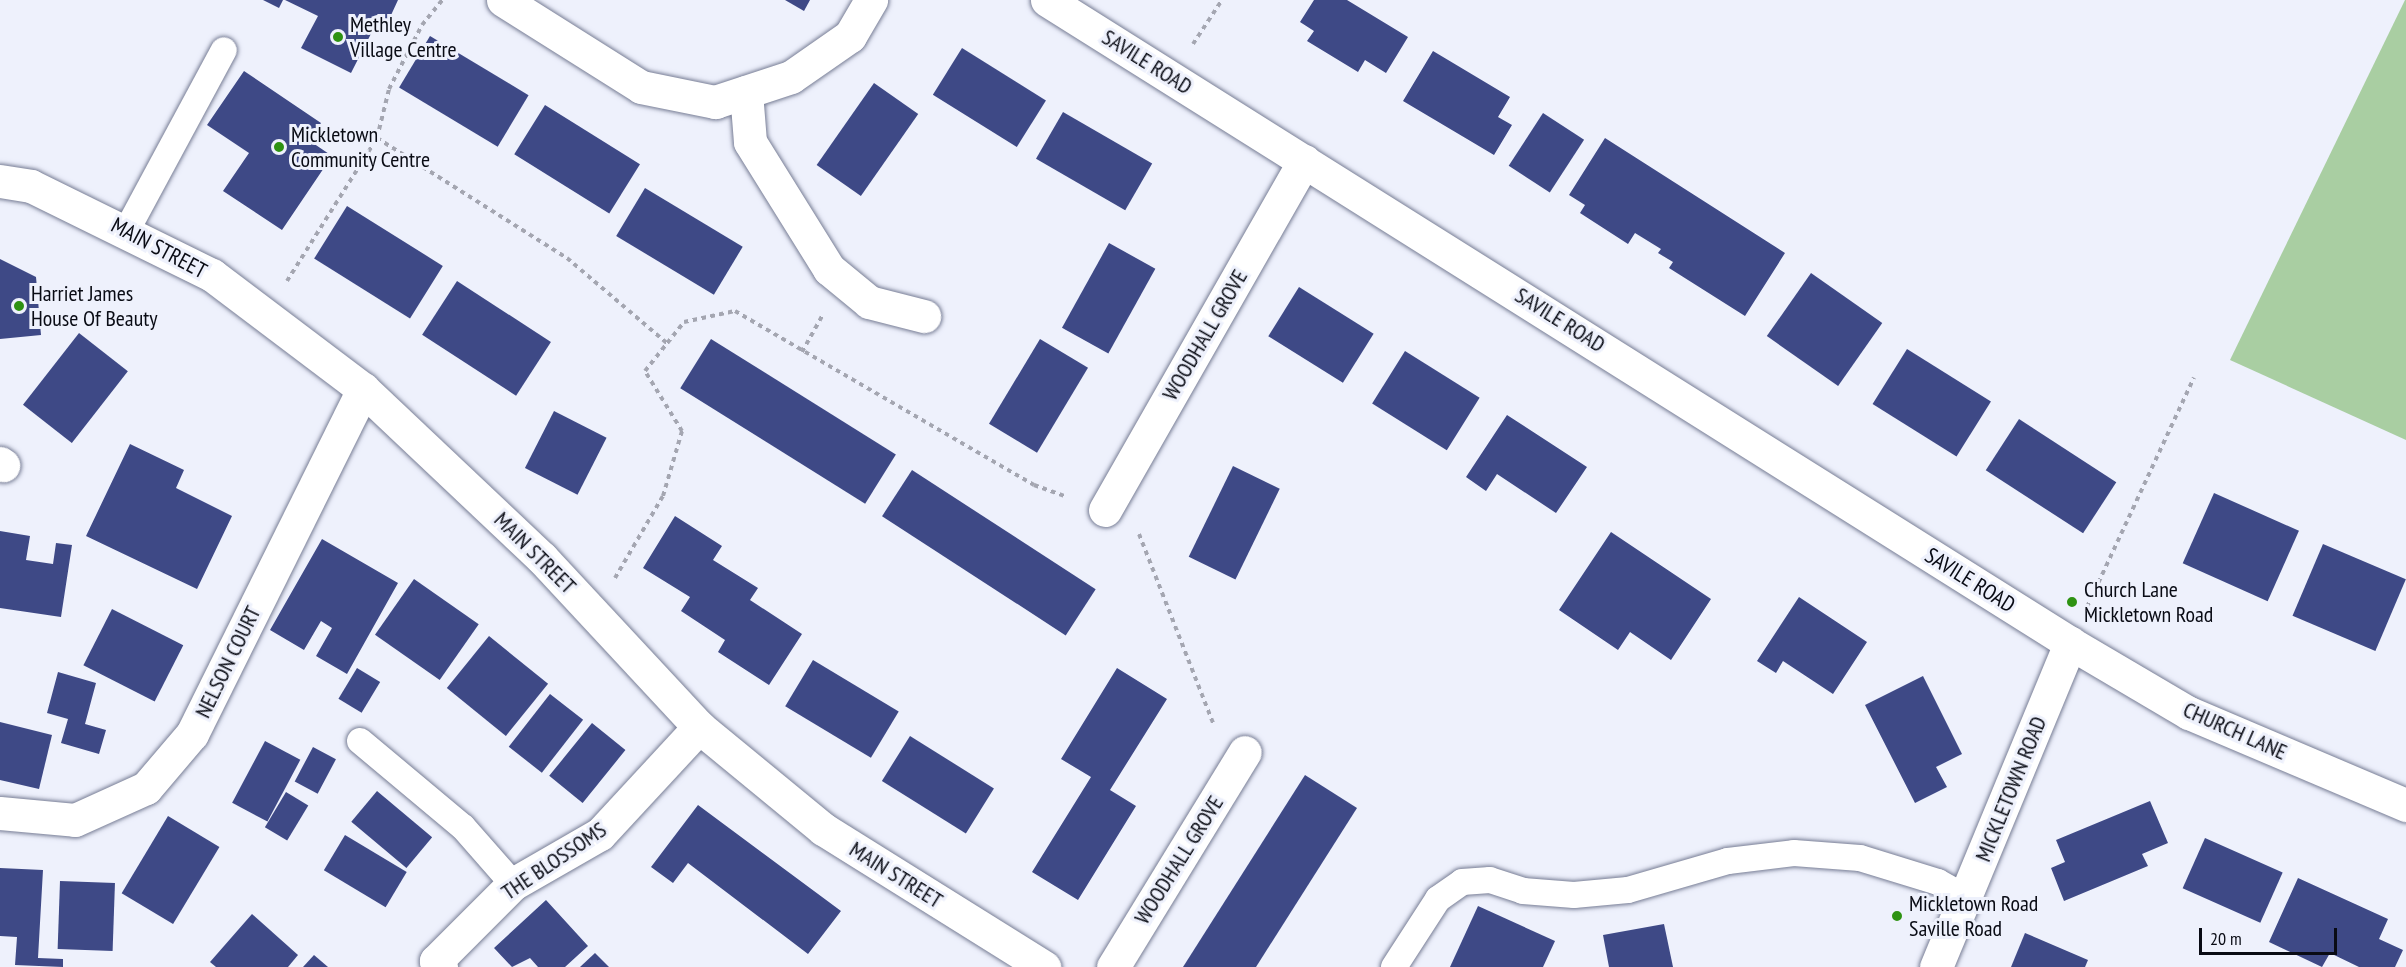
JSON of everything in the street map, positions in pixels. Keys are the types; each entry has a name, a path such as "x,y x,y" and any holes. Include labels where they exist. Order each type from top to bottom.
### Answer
{"street":[{"path":"503,0 641,87 715,102 791,77 850,36 871,0"},
{"name":"SAVILE ROAD","path":"1047,0 2070,643"},
{"path":"746,92 750,142 829,269 869,302 924,316"},
{"name":"WOODHALL GROVE","path":"1105,510 1304,160"},
{"name":"MAIN STREET","path":"0,181 31,186 127,230 212,275 363,389 542,558 699,727 823,829 1044,967"},
{"name":"NELSON COURT","path":"0,813 75,820 146,788 185,743 363,389"},
{"name":"CHURCH LANE","path":"2070,643 2189,713 2406,805"},
{"name":"MICKLETOWN ROAD","path":"1936,967 1967,898 2070,643"},
{"name":"THE BLOSSOMS","path":"441,967 436,962 513,884 600,834 699,727"},
{"name":"WOODHALL GROVE","path":"1113,967 1245,752"}],"lane":[{"path":"127,230 224,50"},
{"path":"360,741 463,827 513,884"},
{"path":"1394,967 1438,899 1462,882 1490,880 1523,891 1574,895 1628,890 1728,861 1794,853 1860,858 1938,882 1967,898"}],"path":[{"path":"265,315 377,138 389,89 422,25 442,0"},
{"path":"1172,77 1222,0"},
{"path":"377,138 567,258 667,344"},
{"path":"594,614 663,496 682,431 645,371 684,322 735,311 1034,485 1105,510 1137,529 1217,734 1245,752"},
{"path":"2070,643 2194,378"}],"green space":[{"path":"2406,0 2406,440 2230,360"}],"building":[{"path":"263,0 283,0 279,8"},
{"name":"Methley Village Centre","path":"285,0 398,0 386,26 377,22 351,73 301,48 318,16"},
{"path":"785,0 810,0 804,11"},
{"path":"1314,0 1347,0 1408,37 1386,73 1365,60 1358,72 1307,41 1314,31 1300,22"},
{"path":"430,36 529,95 498,147 399,87"},
{"path":"962,48 1046,100 1017,147 933,95"},
{"path":"1433,51 1510,97 1498,117 1512,125 1494,155 1403,101"},
{"name":"Mickletown Community Centre","path":"244,71 321,123 310,141 332,156 282,230 223,191 249,153 207,125"},
{"path":"874,83 918,114 861,196 817,165"},
{"path":"545,105 640,164 609,214 514,154"},
{"path":"1063,112 1152,164 1125,210 1036,159"},
{"path":"1543,113 1584,140 1550,193 1509,166"},
{"path":"1605,138 1785,253 1745,316 1669,268 1673,262 1658,253 1661,249 1635,233 1628,244 1580,213 1585,205 1569,195"},
{"path":"645,188 743,247 714,295 616,236"},
{"path":"347,206 443,266 410,318 314,259"},
{"path":"1109,243 1155,269 1108,354 1062,328"},
{"name":"Harriet James House Of Beauty","path":"0,259 36,277 41,335 0,339"},
{"path":"1811,273 1882,323 1838,386 1767,336"},
{"path":"457,281 551,342 516,396 422,335"},
{"path":"1299,287 1374,334 1343,383 1268,336"},
{"path":"79,333 128,371 72,443 23,405"},
{"path":"711,339 896,455 865,504 680,388"},
{"path":"1040,339 1088,368 1037,453 989,424"},
{"path":"1907,349 1991,401 1957,457 1873,404"},
{"path":"1405,351 1480,398 1447,450 1372,404"},
{"path":"554,411 607,438 578,495 525,468"},
{"path":"1507,415 1587,467 1556,513 1497,474 1486,491 1466,477"},
{"path":"2019,419 2116,482 2083,533 1986,470"},
{"path":"130,444 184,470 176,488 232,516 197,589 86,536"},
{"path":"1233,466 1280,489 1235,580 1189,557"},
{"path":"912,470 1096,589 1066,635 882,516"},
{"path":"2214,493 2299,531 2268,601 2183,563"},
{"path":"675,516 722,546 713,560 758,588 750,600 802,634 769,685 718,652 725,640 681,611 690,597 643,568"},
{"path":"0,531 30,536 26,560 53,564 56,543 72,545 61,617 0,608"},
{"path":"1611,532 1711,599 1671,660 1630,632 1618,650 1559,610"},
{"path":"322,539 398,583 347,674 316,656 332,628 321,621 304,650 270,630"},
{"path":"2323,544 2406,579 2375,651 2293,616"},
{"path":"414,579 479,624 440,680 375,635"},
{"path":"1799,597 1867,642 1833,694 1783,661 1776,673 1757,661"},
{"path":"112,609 183,645 155,701 83,665"},
{"path":"489,636 548,684 506,736 447,688"},
{"path":"813,660 899,712 871,758 785,706"},
{"path":"357,668 380,682 362,713 338,699"},
{"path":"1117,668 1167,699 1110,790 1136,806 1078,900 1032,872 1091,777 1061,759"},
{"path":"58,672 96,683 85,724 106,730 99,754 61,743 68,719 47,713"},
{"path":"1923,676 1962,754 1936,767 1947,787 1915,803 1865,705"},
{"path":"550,694 583,720 542,773 509,747"},
{"path":"0,722 52,735 39,789 0,780"},
{"path":"592,723 625,750 583,803 549,776"},
{"path":"910,736 994,788 966,833 882,781"},
{"path":"265,741 300,760 267,822 232,803"},
{"path":"313,747 336,759 318,794 295,781"},
{"path":"1305,775 1357,808 1256,967 1183,967"},
{"path":"377,791 432,837 406,868 351,822"},
{"path":"286,792 308,805 287,841 265,827"},
{"path":"2150,801 2168,843 2142,854 2148,866 2064,901 2051,868 2065,862 2056,840"},
{"path":"698,805 841,911 808,954 688,863 673,883 651,867"},
{"path":"168,816 219,847 173,924 122,893"},
{"path":"345,835 407,872 386,907 324,870"},
{"path":"2205,838 2283,873 2260,923 2183,888"},
{"path":"0,868 43,870 38,958 63,959 63,967 15,965 17,937 0,936"},
{"path":"2298,878 2388,919 2379,939 2403,950 2395,967 2359,967 2330,953 2322,967 2269,942"},
{"path":"60,881 115,883 113,951 58,949"},
{"path":"546,900 588,946 565,967 538,967 530,958 512,967 494,948"},
{"path":"1478,906 1555,941 1543,967 1450,967"},
{"path":"252,914 298,955 288,967 216,967 210,962"},
{"path":"1664,924 1673,967 1609,967 1603,935"},
{"path":"2025,933 2088,960 2085,967 2011,967"},
{"path":"595,953 609,967 580,967"},
{"path":"314,955 328,967 303,967"}],"place":[{"name":"Methley Village Centre","path":"338,37"},
{"name":"Mickletown Community Centre","path":"279,147"},
{"name":"Harriet James House Of Beauty","path":"19,306"},
{"name":"Church Lane Mickletown Road","path":"2072,602"},
{"name":"Mickletown Road Saville Road","path":"1897,916"}]}
